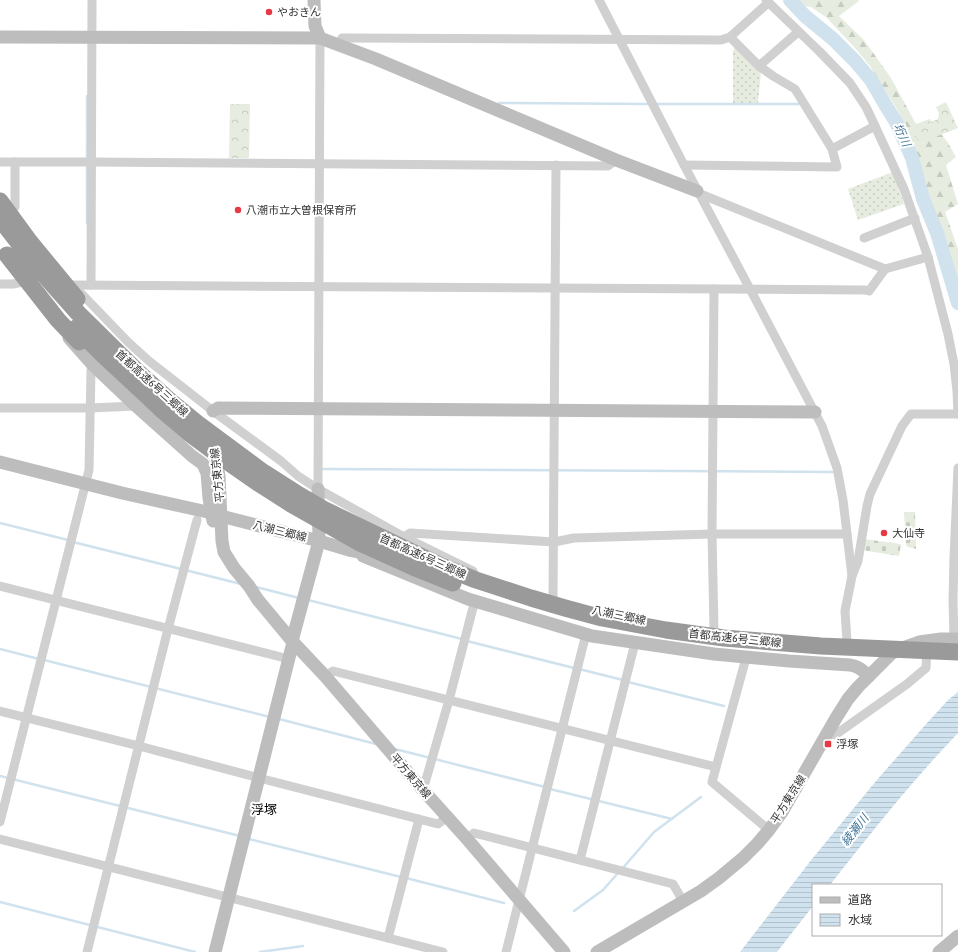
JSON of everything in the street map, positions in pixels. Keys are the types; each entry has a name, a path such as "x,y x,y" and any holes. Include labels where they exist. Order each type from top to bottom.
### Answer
{"highway":[{"name":"首都高速6号三郷線","path":"3,209 38,268 78,313 138,372 197,423 263,472 325,510 441,566 476,580 565,608 602,618 666,630 724,638 821,646 957,643"},
{"name":"首都高速6号三郷線","path":"0,235 29,275 68,319 106,358 162,410 190,434 225,460 354,546 485,595 528,609 598,628 631,635 731,650 822,656 958,661"},
{"path":"2,250 58,320 119,385 153,415 262,494 295,515 354,546"}],"main road":[{"path":"314,0 315,26 320,38"},
{"path":"0,37 320,38 338,44 616,160 698,192"},
{"name":"平方東京線","path":"3,209 38,259 60,287 118,340 154,382 202,421 213,440 219,476 216,538 220,553 228,570 245,589 258,600 293,642 325,676 564,952"},
{"name":"平方東京線","path":"2,250 22,282 92,364 136,406 203,464 207,473 209,498 216,515"},
{"path":"213,411 218,408 319,408 815,412"},
{"name":"八潮三郷線","path":"0,462 319,541 354,546 485,576 553,599 597,611 639,620 714,630 879,643 892,653"},
{"path":"215,952 319,541 318,489"},
{"name":"八潮三郷線","path":"354,546 468,599 586,634 746,658 856,666 868,676"},
{"path":"634,642 639,620"},
{"path":"789,662 791,637"},
{"name":"平方東京線","path":"597,952 701,891 719,878 757,844 782,812 848,699 868,676 892,653 905,647 928,640 941,639 957,643"},
{"path":"812,663 872,654 892,653"},
{"path":"938,952 957,938"}],"street":[{"path":"91,285 92,0"},
{"path":"599,0 698,192 822,426 837,468 852,576"},
{"path":"338,44 342,38 721,40 730,37 767,2 820,52 850,84 866,107 901,182 928,257 948,334 954,364 958,414 910,414 902,426 870,494 858,560 852,576 845,611 847,641"},
{"path":"759,66 798,32"},
{"path":"684,165 837,167 832,149 795,89 759,66 730,37"},
{"path":"318,489 320,38"},
{"path":"832,149 875,126"},
{"path":"0,162 608,166 616,160"},
{"path":"3,209 15,207 15,162"},
{"path":"553,599 556,165"},
{"path":"0,190 3,209 40,246 118,340 149,361 213,411 281,461 298,476 318,489 404,537 485,576"},
{"path":"698,192 885,269 928,257"},
{"path":"864,238 915,218"},
{"path":"72,285 555,287 869,291 885,269"},
{"path":"0,284 22,282"},
{"path":"714,289 712,534 714,630"},
{"path":"0,822 89,470 92,364"},
{"path":"0,408 90,408 136,406"},
{"path":"957,643 953,600 958,468"},
{"path":"87,952 168,629 197,520"},
{"path":"404,537 410,533 554,542 574,538 712,534 847,534"},
{"path":"0,586 289,660"},
{"path":"423,790 450,700 475,600"},
{"path":"506,952 586,634"},
{"path":"828,733 835,734 901,688 926,668 928,640"},
{"path":"580,860 634,642"},
{"path":"746,658 712,782 769,830"},
{"path":"325,676 333,671 716,767"},
{"path":"0,711 438,824 447,816"},
{"path":"388,938 419,819"},
{"path":"467,839 474,833 673,884 683,901"},
{"path":"0,840 443,952"}],"green space":[{"path":"798,0 858,0 859,1 839,16 864,40 891,78 916,124 930,119 948,143 956,157 946,165 958,204 945,212 958,249 958,289 945,236 936,224 909,138 898,111 870,66 855,48 826,17 811,7 803,6"},
{"path":"735,47 761,72 758,103 733,103 733,51"},
{"path":"946,102 958,128 919,143 913,130 938,119 939,113 936,107"},
{"path":"230,104 250,104 249,158 229,158"},
{"path":"893,172 904,204 858,220 848,189"},
{"path":"904,512 915,512 916,549 906,545"},
{"path":"864,539 901,544 899,556 862,550"}],"water":[{"name":"綾瀬川","path":"958,692 958,733 908,788 831,884 812,884 812,907 777,952 740,952 812,859 876,781 948,700"}],"waterway":[{"name":"垳川","path":"790,0 805,16 833,39 855,61 871,80 896,122 912,158 923,199 937,233 958,303"},
{"path":"87,96 87,159"},
{"path":"499,103 650,104"},
{"path":"655,104 802,104"},
{"path":"87,164 87,223"},
{"path":"322,469 833,472"},
{"path":"0,523 68,540"},
{"path":"73,542 241,584"},
{"path":"256,587 299,598"},
{"path":"308,600 462,639"},
{"path":"467,641 574,668"},
{"path":"0,649 39,659"},
{"path":"44,660 270,717"},
{"path":"579,669 623,680"},
{"path":"628,682 724,706"},
{"path":"279,719 376,744"},
{"path":"395,749 545,787"},
{"path":"0,776 240,836"},
{"path":"550,789 672,819"},
{"path":"622,869 654,832 701,797"},
{"path":"249,839 401,877"},
{"path":"574,911 603,890 618,873"},
{"path":"406,878 504,903"},
{"path":"0,902 195,952"},
{"path":"260,952 303,946"}],"place":[{"name":"やおきん","path":"269,12"},
{"name":"八潮市立大曽根保育所","path":"238,210"},
{"name":"大仙寺","path":"884,533"},
{"name":"浮塚","path":"828,744"}],"district":[{"name":"浮塚","path":"264,809"}]}
